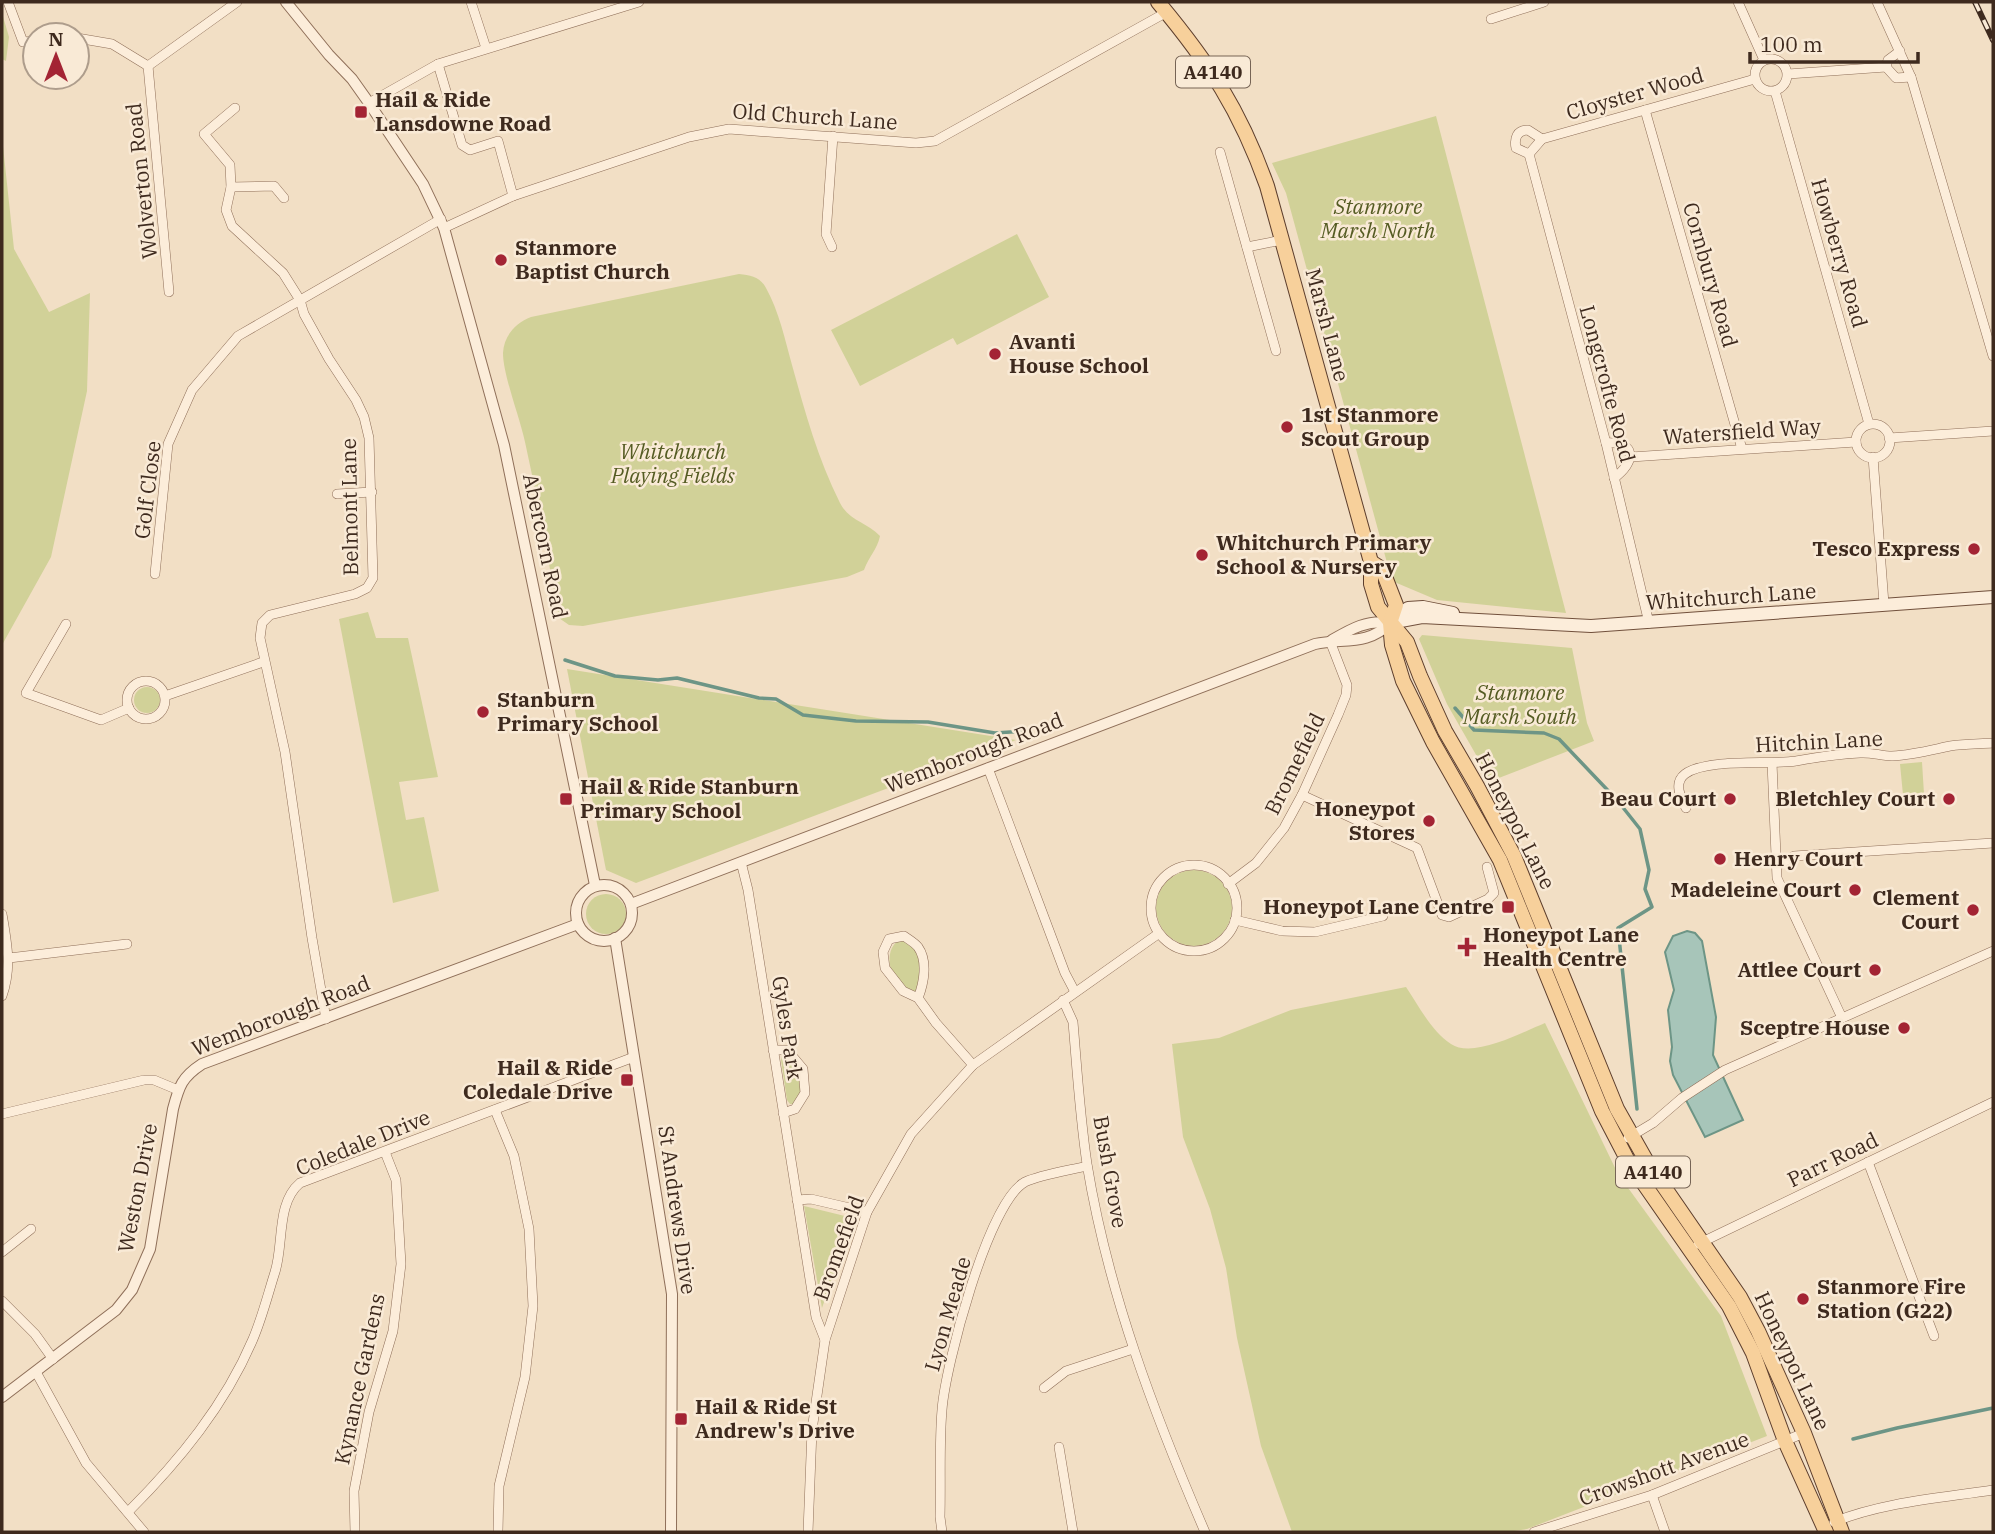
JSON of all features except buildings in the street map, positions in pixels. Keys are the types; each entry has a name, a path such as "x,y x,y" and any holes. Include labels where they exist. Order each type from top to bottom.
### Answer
{"main road":[{"name":"Marsh Lane","path":"1163,7 1215,75 1236,110 1254,150 1282,240 1371,562 1371,584 1378,607 1390,623"},
{"name":"Whitchurch Lane","path":"1390,623 1423,617 1591,626 1993,597"},
{"name":"Honeypot Lane","path":"1390,623 1407,642 1445,731 1514,856 1617,1109 1753,1353 1785,1441 1825,1529"},
{"name":"Honeypot Lane","path":"1390,623 1392,645 1403,681 1433,742 1500,860 1591,1086 1618,1144 1695,1247 1740,1297 1804,1433 1840,1526"}],"street":[{"path":"8,2 21,37"},
{"path":"91,40 112,44 148,66 237,2"},
{"path":"286,2 352,79 369,103 423,184 442,224 300,300"},
{"path":"471,2 486,48"},
{"path":"369,103 438,64 639,2"},
{"path":"1491,19 1544,2"},
{"path":"1738,2 1764,60"},
{"path":"1877,2 1911,77 1993,356"},
{"name":"Old Church Lane","path":"442,224 689,137 729,129 916,143 935,141 1163,7"},
{"path":"1886,67 1888,60 1900,51"},
{"path":"1764,60 1780,61 1788,74 1783,86 1775,91 1765,90 1755,79 1757,66 1764,60"},
{"path":"438,64 462,145 470,150 498,141 513,197"},
{"name":"Wolverton Road","path":"148,66 169,292"},
{"path":"1788,74 1886,67"},
{"path":"1886,67 1896,78 1911,77"},
{"name":"Cloyster Wood","path":"1528,130 1542,139 1755,79"},
{"name":"Howberry Road","path":"1775,91 1869,424"},
{"name":"Belmont Lane","path":"235,108 204,134 230,165 231,187 226,210 232,226 284,273 300,300 305,315 365,417 369,438 373,578 367,588 355,594 270,615 262,623 260,638 285,752 326,1019"},
{"name":"Cornbury Road","path":"1645,110 1742,449"},
{"name":"Longcrofte Road","path":"1528,130 1518,133 1515,142 1517,148 1529,155 1606,443 1649,623"},
{"path":"832,247 826,234 833,136"},
{"path":"1529,155 1542,139"},
{"path":"1220,152 1276,351"},
{"path":"231,187 274,186 284,198"},
{"name":"Abercorn Road","path":"442,224 504,445 595,886"},
{"path":"1247,247 1282,240"},
{"name":"Golf Close","path":"155,574 168,444 192,390 238,336 300,300"},
{"path":"1869,424 1884,428 1889,438 1884,453 1873,457 1860,452 1856,442 1860,429 1869,424"},
{"path":"1889,438 1993,432"},
{"path":"1606,443 1618,442 1626,447 1630,457 1627,468 1614,478"},
{"name":"Watersfield Way","path":"1630,457 1856,442"},
{"path":"1873,457 1884,604"},
{"path":"337,494 372,492"},
{"name":"Wemborough Road","path":"631,904 1315,644 1330,641 1365,624 1377,621 1390,623"},
{"path":"66,624 26,693 101,720 129,708"},
{"name":"Bromefield","path":"1228,884 1256,863 1284,828 1302,796 1346,695 1346,678 1330,641"},
{"path":"165,696 264,662"},
{"path":"141,682 158,685 165,696 164,708 155,717 137,717 129,708 128,695 141,682"},
{"name":"Hitchin Lane","path":"1686,808 1679,793 1679,782 1685,774 1715,766 1797,761 1814,756 1864,752 1890,756 1930,752 1951,746 1993,743"},
{"path":"1772,763 1777,878 1842,1018"},
{"path":"988,768 1065,973 1075,992"},
{"path":"1302,796 1417,848 1442,915 1449,917 1488,899 1494,893 1487,867"},
{"path":"1778,865 1794,856 1993,843"},
{"name":"Gyles Park","path":"741,862 748,890 816,1317 825,1340"},
{"path":"1190,866 1208,867 1223,876 1228,884 1235,896 1235,920 1228,934 1217,944 1205,949 1185,951 1168,943 1158,934 1153,922 1151,903 1158,884 1172,871 1190,866"},
{"path":"595,886 613,886 621,890 631,904 631,923 626,931 615,938 602,941 594,939 586,935 578,924 575,913 577,904 581,896 595,886"},
{"path":"2,914 9,958 7,982 2,996"},
{"path":"1235,920 1282,931 1315,932 1383,916"},
{"name":"Wemborough Road","path":"178,1090 187,1074 202,1064 578,924"},
{"name":"Bromefield","path":"808,1532 812,1430 825,1340 867,1212 911,1134 973,1065 1158,934"},
{"path":"918,998 923,984 923,965 918,947 904,936 889,939 883,952 886,968 903,991 918,998 973,1065"},
{"name":"St Andrews Drive","path":"615,938 672,1294 671,1532"},
{"path":"9,958 127,944"},
{"path":"1618,1144 1653,1123 1682,1098 1725,1070 1993,951"},
{"name":"Bush Grove","path":"1063,1000 1073,1022 1087,1166 1112,1277 1133,1349 1176,1465 1205,1532"},
{"path":"773,1050 787,1051 803,1069 805,1093 795,1109 783,1114"},
{"name":"Coledale Drive","path":"129,1511 170,1470 214,1412 253,1339 279,1259 285,1204 290,1191 300,1183 634,1057"},
{"path":"2,1114 144,1080 154,1080 178,1090"},
{"name":"Weston Drive","path":"2,1397 116,1311 132,1290 150,1249 178,1090"},
{"name":"Parr Road","path":"1695,1247 1993,1102"},
{"path":"495,1110 514,1156 529,1229 533,1306 524,1377 499,1486 498,1532"},
{"name":"Kynance Gardens","path":"355,1532 354,1491 369,1412 393,1331 401,1264 396,1180 385,1152"},
{"path":"1867,1162 1934,1336"},
{"name":"Lyon Meade","path":"942,1532 942,1409 959,1323 981,1259 1002,1209 1024,1183 1087,1166"},
{"path":"797,1200 811,1199 867,1212"},
{"path":"2,1252 31,1229"},
{"path":"2,1301 35,1334 53,1359"},
{"path":"1044,1388 1066,1371 1133,1349"},
{"path":"36,1372 86,1462 144,1532"},
{"name":"Crowshott Avenue","path":"1534,1532 1652,1495 1804,1433"},
{"path":"1059,1447 1073,1532"},
{"path":"1825,1529 1840,1526 1885,1508 1993,1490"},
{"path":"1652,1495 1665,1532"}],"green space":[{"path":"2,13 9,37 6,61 2,59"},
{"name":"Stanmore Marsh North","path":"1436,116 1566,613 1437,600 1392,581 1286,193 1272,163"},
{"path":"2,137 14,249 49,312 90,293 87,391 51,557 2,645"},
{"path":"1017,234 1049,297 957,345 953,338 860,386 831,330"},
{"name":"Whitchurch Playing Fields","path":"739,274 758,279 771,297 813,435 832,486 848,514 880,536 877,545 864,570 847,577 583,626 569,625 559,618 530,464 506,373 503,353 508,335 516,326 531,317"},
{"path":"368,612 376,638 408,638 438,777 399,782 406,820 424,817 439,891 393,903 339,619"},
{"name":"Stanmore Marsh South","path":"1422,635 1572,648 1587,723 1594,741 1491,781 1447,704 1419,639"},
{"path":"567,669 1016,740 636,883 606,870"},
{"path":"147,687 156,691 160,700 156,709 147,713 138,709 134,700 138,691"},
{"path":"1922,762 1924,794 1903,795 1900,764"},
{"path":"1194,870 1208,873 1221,881 1229,894 1232,908 1229,922 1221,935 1208,943 1194,946 1180,943 1167,935 1159,922 1156,908 1159,894 1167,881 1180,873"},
{"path":"606,894 614,895 620,900 625,906 625,922 620,928 614,933 606,934 598,933 592,928 587,922 586,914 587,906 592,900 598,895"},
{"path":"899,940 911,944 922,962 917,993 900,985 892,973 891,951"},
{"path":"1406,987 1437,1032 1460,1048 1485,1046 1545,1023 1618,1174 1721,1316 1767,1436 1527,1529 1507,1532 1292,1532 1261,1446 1237,1338 1226,1268 1210,1209 1183,1137 1172,1044 1219,1038 1291,1010"},
{"path":"787,1055 799,1072 802,1084 794,1104 787,1100 781,1060 782,1056"},
{"path":"804,1206 853,1218 822,1308"}],"shaded area":[{"path":"1687,931 1695,933 1702,941 1716,1017 1713,1055 1743,1120 1705,1137 1673,1075 1670,1061 1672,1047 1668,1010 1674,990 1665,952 1673,936"}],"waterway":[{"path":"565,660 615,676 658,680 677,678 759,698 776,699 803,715 856,721 928,722 995,733 1028,731"},
{"path":"1455,708 1474,730 1544,733 1559,739 1617,800 1640,829 1649,870 1645,889 1652,907 1618,928 1637,1109"},
{"path":"1853,1439 1993,1408"}],"railway":[{"path":"1975,2 1993,40"}],"place":[{"name":"Hail & Ride Lansdowne Road","path":"361,112"},
{"name":"Stanmore Baptist Church","path":"501,260"},
{"name":"Avanti House School","path":"995,354"},
{"name":"1st Stanmore Scout Group","path":"1287,427"},
{"name":"Tesco Express","path":"1974,549"},
{"name":"Whitchurch Primary School & Nursery","path":"1202,555"},
{"name":"Stanburn Primary School","path":"483,712"},
{"name":"Hail & Ride Stanburn Primary School","path":"566,799"},
{"name":"Beau Court","path":"1730,799"},
{"name":"Bletchley Court","path":"1949,799"},
{"name":"Honeypot Stores","path":"1429,821"},
{"name":"Henry Court","path":"1720,859"},
{"name":"Madeleine Court","path":"1855,890"},
{"name":"Honeypot Lane Centre","path":"1508,907"},
{"name":"Clement Court","path":"1973,910"},
{"name":"Honeypot Lane Health Centre","path":"1467,947"},
{"name":"Attlee Court","path":"1875,970"},
{"name":"Sceptre House","path":"1904,1028"},
{"name":"Hail & Ride Coledale Drive","path":"627,1080"},
{"name":"Stanmore Fire Station (G22)","path":"1803,1299"},
{"name":"Hail & Ride St Andrew's Drive","path":"681,1419"}]}
